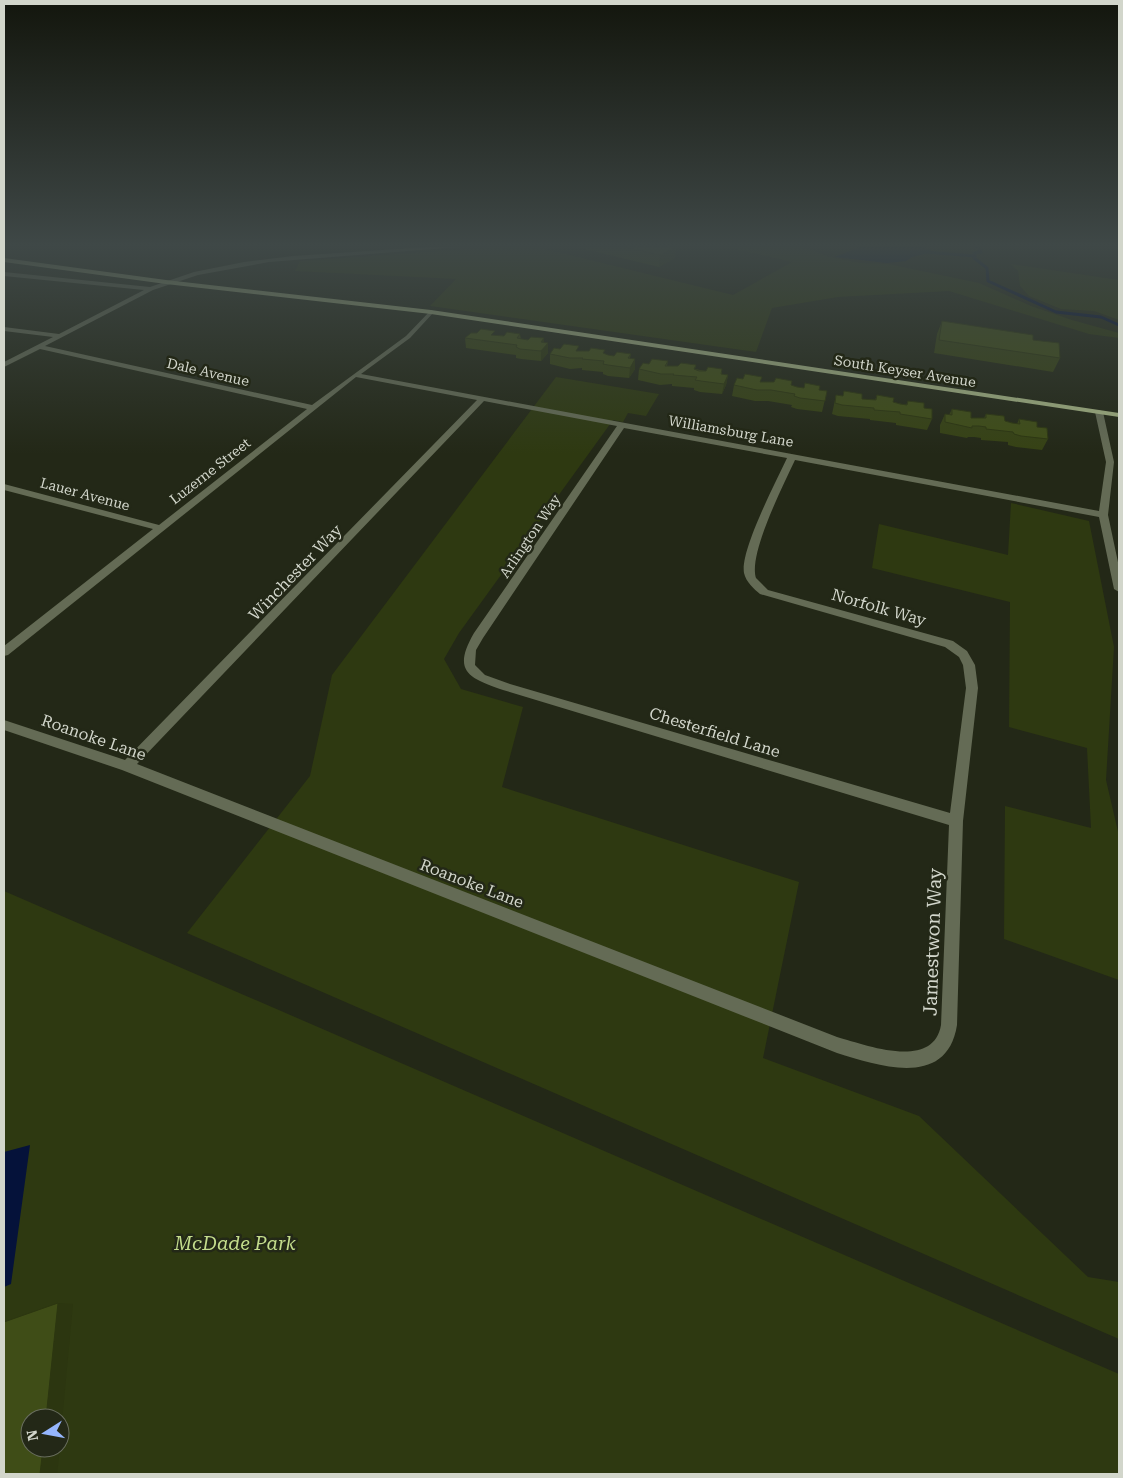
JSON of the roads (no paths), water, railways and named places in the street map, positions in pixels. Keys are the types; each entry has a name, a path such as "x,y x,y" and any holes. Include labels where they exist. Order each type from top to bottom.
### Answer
{"main road":[{"name":"South Keyser Avenue","path":"458,316 1119,415"}],"street":[{"path":"4,365 100,316"},
{"name":"Luzerne Street","path":"4,652 158,528 355,375 408,337 427,316"},
{"path":"4,329 61,336"},
{"name":"Dale Avenue","path":"39,347 313,408"},
{"name":"Williamsburg Lane","path":"355,375 1103,515"},
{"name":"Winchester Way","path":"127,766 483,398"},
{"path":"1099,412 1114,463 1103,515 1119,589"},
{"name":"Arlington Way","path":"469,666 470,650 478,636 622,426"},
{"name":"Norfolk Way","path":"792,456 752,552 749,570 753,583 764,592 948,644 964,654 969,665 972,688 956,821"},
{"name":"Lauer Avenue","path":"4,487 158,528"},
{"name":"Chesterfield Lane","path":"469,666 481,678 507,687 956,821"},
{"name":"Roanoke Lane","path":"4,725 127,766 837,1045 894,1061 929,1056"},
{"name":"Jamestwon Way","path":"929,1056 944,1042 949,1025 956,821"}],"water":[{"path":"30,1145 11,1284 4,1287 4,1152"}],"waterway":[{"path":"1092,316 1101,317 1119,325"}],"park label":[{"name":"McDade Park","path":"235,1243"}]}
